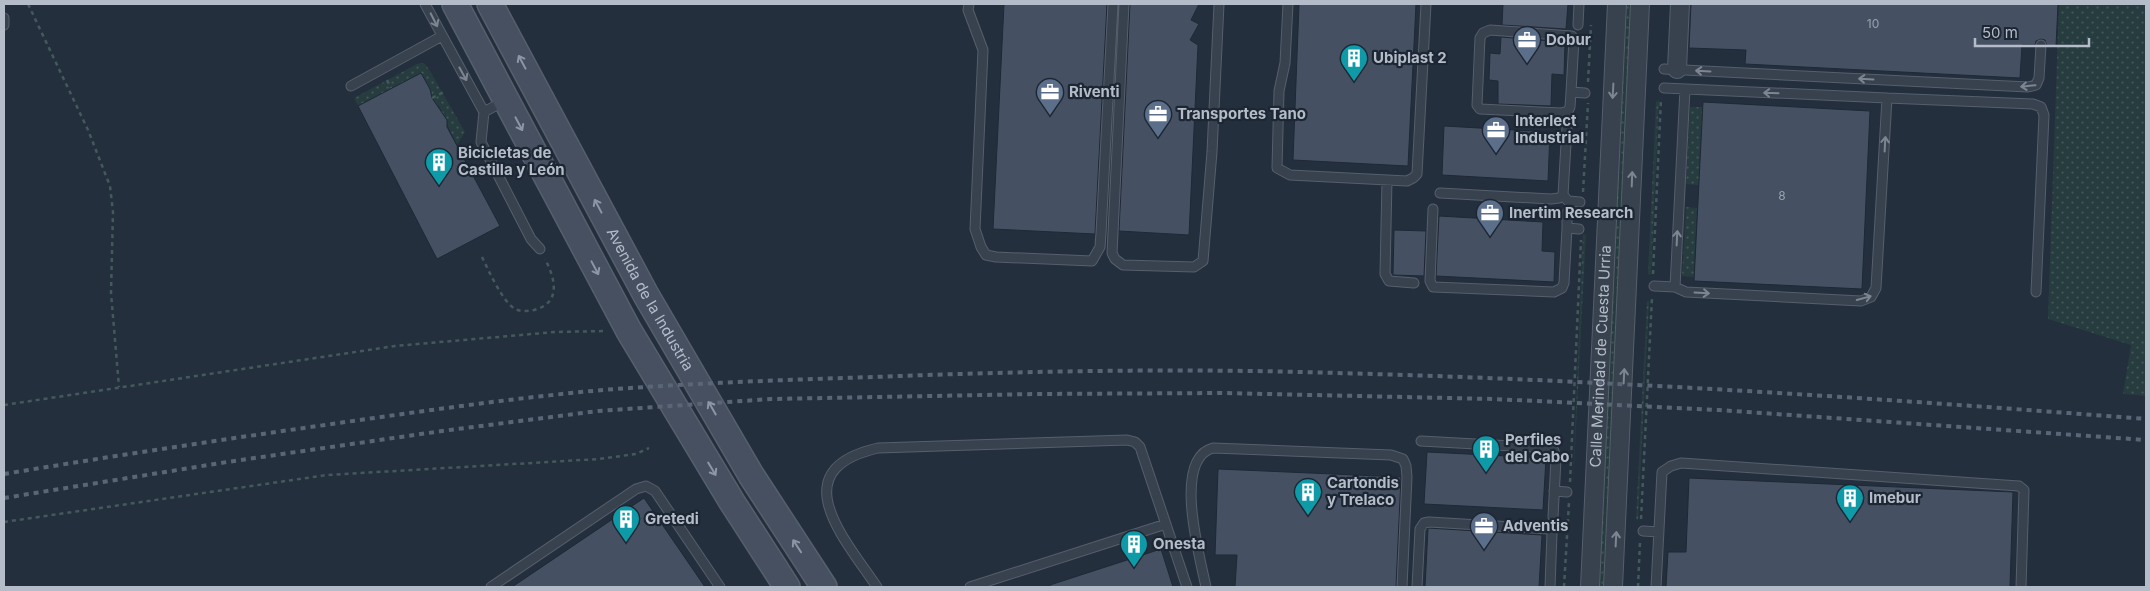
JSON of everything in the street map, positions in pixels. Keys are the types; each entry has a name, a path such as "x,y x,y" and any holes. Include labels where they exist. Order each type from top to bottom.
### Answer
{"main road":[{"path":"455,4 629,331 732,502 787,587"},
{"name":"Avenida de la Industria","path":"490,4 646,295 751,475 824,587"}],"street":[{"name":"Calle Merindad de Cuesta Urria","path":"1590,587 1617,4"},
{"name":"Calle Merindad de Cuesta Urria","path":"1613,587 1640,4"},
{"path":"1671,69 1680,4"}],"lane":[{"path":"425,4 484,112 481,142 531,239 540,249"},
{"path":"969,4 968,10 983,50 975,229 981,247 986,256 1092,261 1100,247 1113,4"},
{"path":"1124,4 1112,253 1115,259 1123,265 1194,267 1203,261 1212,152 1219,4"},
{"path":"1288,4 1285,63 1279,91 1277,168 1290,175 1407,181 1417,174 1426,4"},
{"path":"1578,25 1579,4"},
{"path":"4,18 4,25"},
{"path":"1490,30 1572,36 1574,39 1571,92 1570,107 1568,111 1562,113 1480,109 1476,105 1480,38 1482,33 1490,30"},
{"path":"351,86 442,36"},
{"path":"1671,69 2028,87 2036,85 2039,78 2041,45"},
{"path":"1664,88 2033,104 2041,107 2044,115 2036,292"},
{"path":"1675,287 1685,89"},
{"path":"1571,92 1587,91"},
{"path":"1654,286 1675,287 1686,292 1860,301 1871,297 1876,288 1887,98"},
{"path":"484,112 506,100"},
{"path":"1566,126 1563,194 1568,201 1580,202"},
{"path":"1387,180 1385,274 1389,281 1414,283"},
{"path":"1440,193 1551,199 1559,198 1563,194"},
{"path":"1433,209 1430,281 1432,286 1554,292 1562,288 1564,283 1568,213"},
{"path":"1567,228 1580,233"},
{"path":"877,587 833,521 828,500 827,482 833,470 846,459 861,452 878,448 1127,440 1135,442 1140,447 1187,587"},
{"path":"1420,441 1551,448 1556,459 1553,516"},
{"path":"1206,587 1195,535 1190,483 1199,456 1206,450 1213,448 1391,455 1403,459 1407,477 1402,587"},
{"path":"1656,587 1662,472 1671,466 1681,463 2019,486 2024,490 2021,587"},
{"path":"491,587 636,489 646,486 654,491 720,587"},
{"path":"1554,491 1568,496"},
{"path":"1417,587 1420,529 1424,523 1429,522 1549,529 1552,533 1550,587"},
{"path":"970,587 1166,524"},
{"path":"1643,531 1658,532"}],"path":[{"path":"28,4 88,130 110,186 113,212 111,293 119,387"},
{"path":"1583,192 1592,22"},
{"path":"387,80 391,88"},
{"path":"432,98 444,92"},
{"path":"1570,482 1580,233"},
{"path":"482,257 508,303 521,311 529,311 540,308 548,303 553,294 555,282 553,273 540,249"},
{"path":"4,405 395,346 555,332 629,331"},
{"path":"4,522 327,475 599,459 636,454 649,448"},
{"path":"1564,587 1568,496"}],"green space":[{"path":"1627,4 1631,4 1603,587 1599,587"},
{"path":"2059,4 2146,4 2146,396 2123,394 2131,345 2048,319"},
{"path":"421,63 425,64 430,71 465,132 457,145 422,74 358,106 354,98"},
{"path":"1659,100 1651,275 1648,274 1656,102"},
{"path":"1690,107 1703,107 1699,185 1686,184"},
{"path":"1686,207 1697,208 1694,277 1682,276"},
{"path":"1583,234 1586,235 1573,484"},
{"path":"1647,301 1649,301 1638,520 1636,519"}],"building":[{"name":"Riventi","path":"1004,4 1107,4 1095,234 993,229"},
{"name":"Transportes Tano","path":"1130,4 1199,4 1191,20 1199,24 1190,40 1198,45 1189,235 1119,231"},
{"name":"Ubiplast 2","path":"1299,4 1416,4 1408,166 1293,160"},
{"path":"1503,4 1568,4 1566,29 1502,25"},
{"path":"1691,4 2058,4 2056,46 2047,46 2045,40 2041,39 2036,41 2035,45 2022,45 2020,78 1745,64 1746,50 1689,48"},
{"name":"Dobur","path":"1501,37 1565,42 1564,75 1552,74 1551,106 1498,104 1498,81 1489,80 1490,53 1500,54"},
{"name":"Bicicletas de Castilla y León","path":"421,73 430,89 432,98 447,120 447,127 500,226 437,259 358,106"},
{"path":"1703,102 1870,111 1862,289 1694,281"},
{"name":"Interlect Industrial","path":"1444,126 1550,132 1548,181 1442,175"},
{"name":"Inertim Research","path":"1439,216 1543,222 1542,251 1555,252 1554,282 1436,276"},
{"path":"1394,230 1426,231 1424,276 1393,275"},
{"name":"Perfiles del Cabo","path":"1427,452 1546,458 1543,510 1424,504"},
{"name":"Cartondis y Trelaco","path":"1218,469 1401,477 1396,587 1235,587 1237,555 1215,555"},
{"name":"Imebur","path":"1689,478 2013,492 2010,587 1666,587 1668,552 1686,552"},
{"name":"Gretedi","path":"644,498 705,587 512,587"},
{"name":"Adventis","path":"1428,528 1542,535 1539,587 1425,587"},
{"name":"Onesta","path":"1161,549 1173,587 1050,587 1050,585"}],"railway":[{"path":"4,474 322,425 573,393 738,382 989,373 1279,371 1539,380 1742,391 2146,419"},
{"path":"4,498 227,462 442,431 598,411 771,399 1222,393 1494,399 1719,410 2146,440"}],"place":[{"name":"Dobur","path":"1527,64"},
{"name":"Ubiplast 2","path":"1354,82"},
{"name":"Riventi","path":"1050,116"},
{"name":"Transportes Tano","path":"1158,138"},
{"name":"Interlect Industrial","path":"1496,154"},
{"name":"Bicicletas de Castilla y León","path":"439,186"},
{"name":"Inertim Research","path":"1490,237"},
{"name":"Perfiles del Cabo","path":"1486,473"},
{"name":"Cartondis y Trelaco","path":"1308,516"},
{"name":"Imebur","path":"1850,522"},
{"name":"Gretedi","path":"626,543"},
{"name":"Adventis","path":"1484,550"},
{"name":"Onesta","path":"1134,568"}]}
